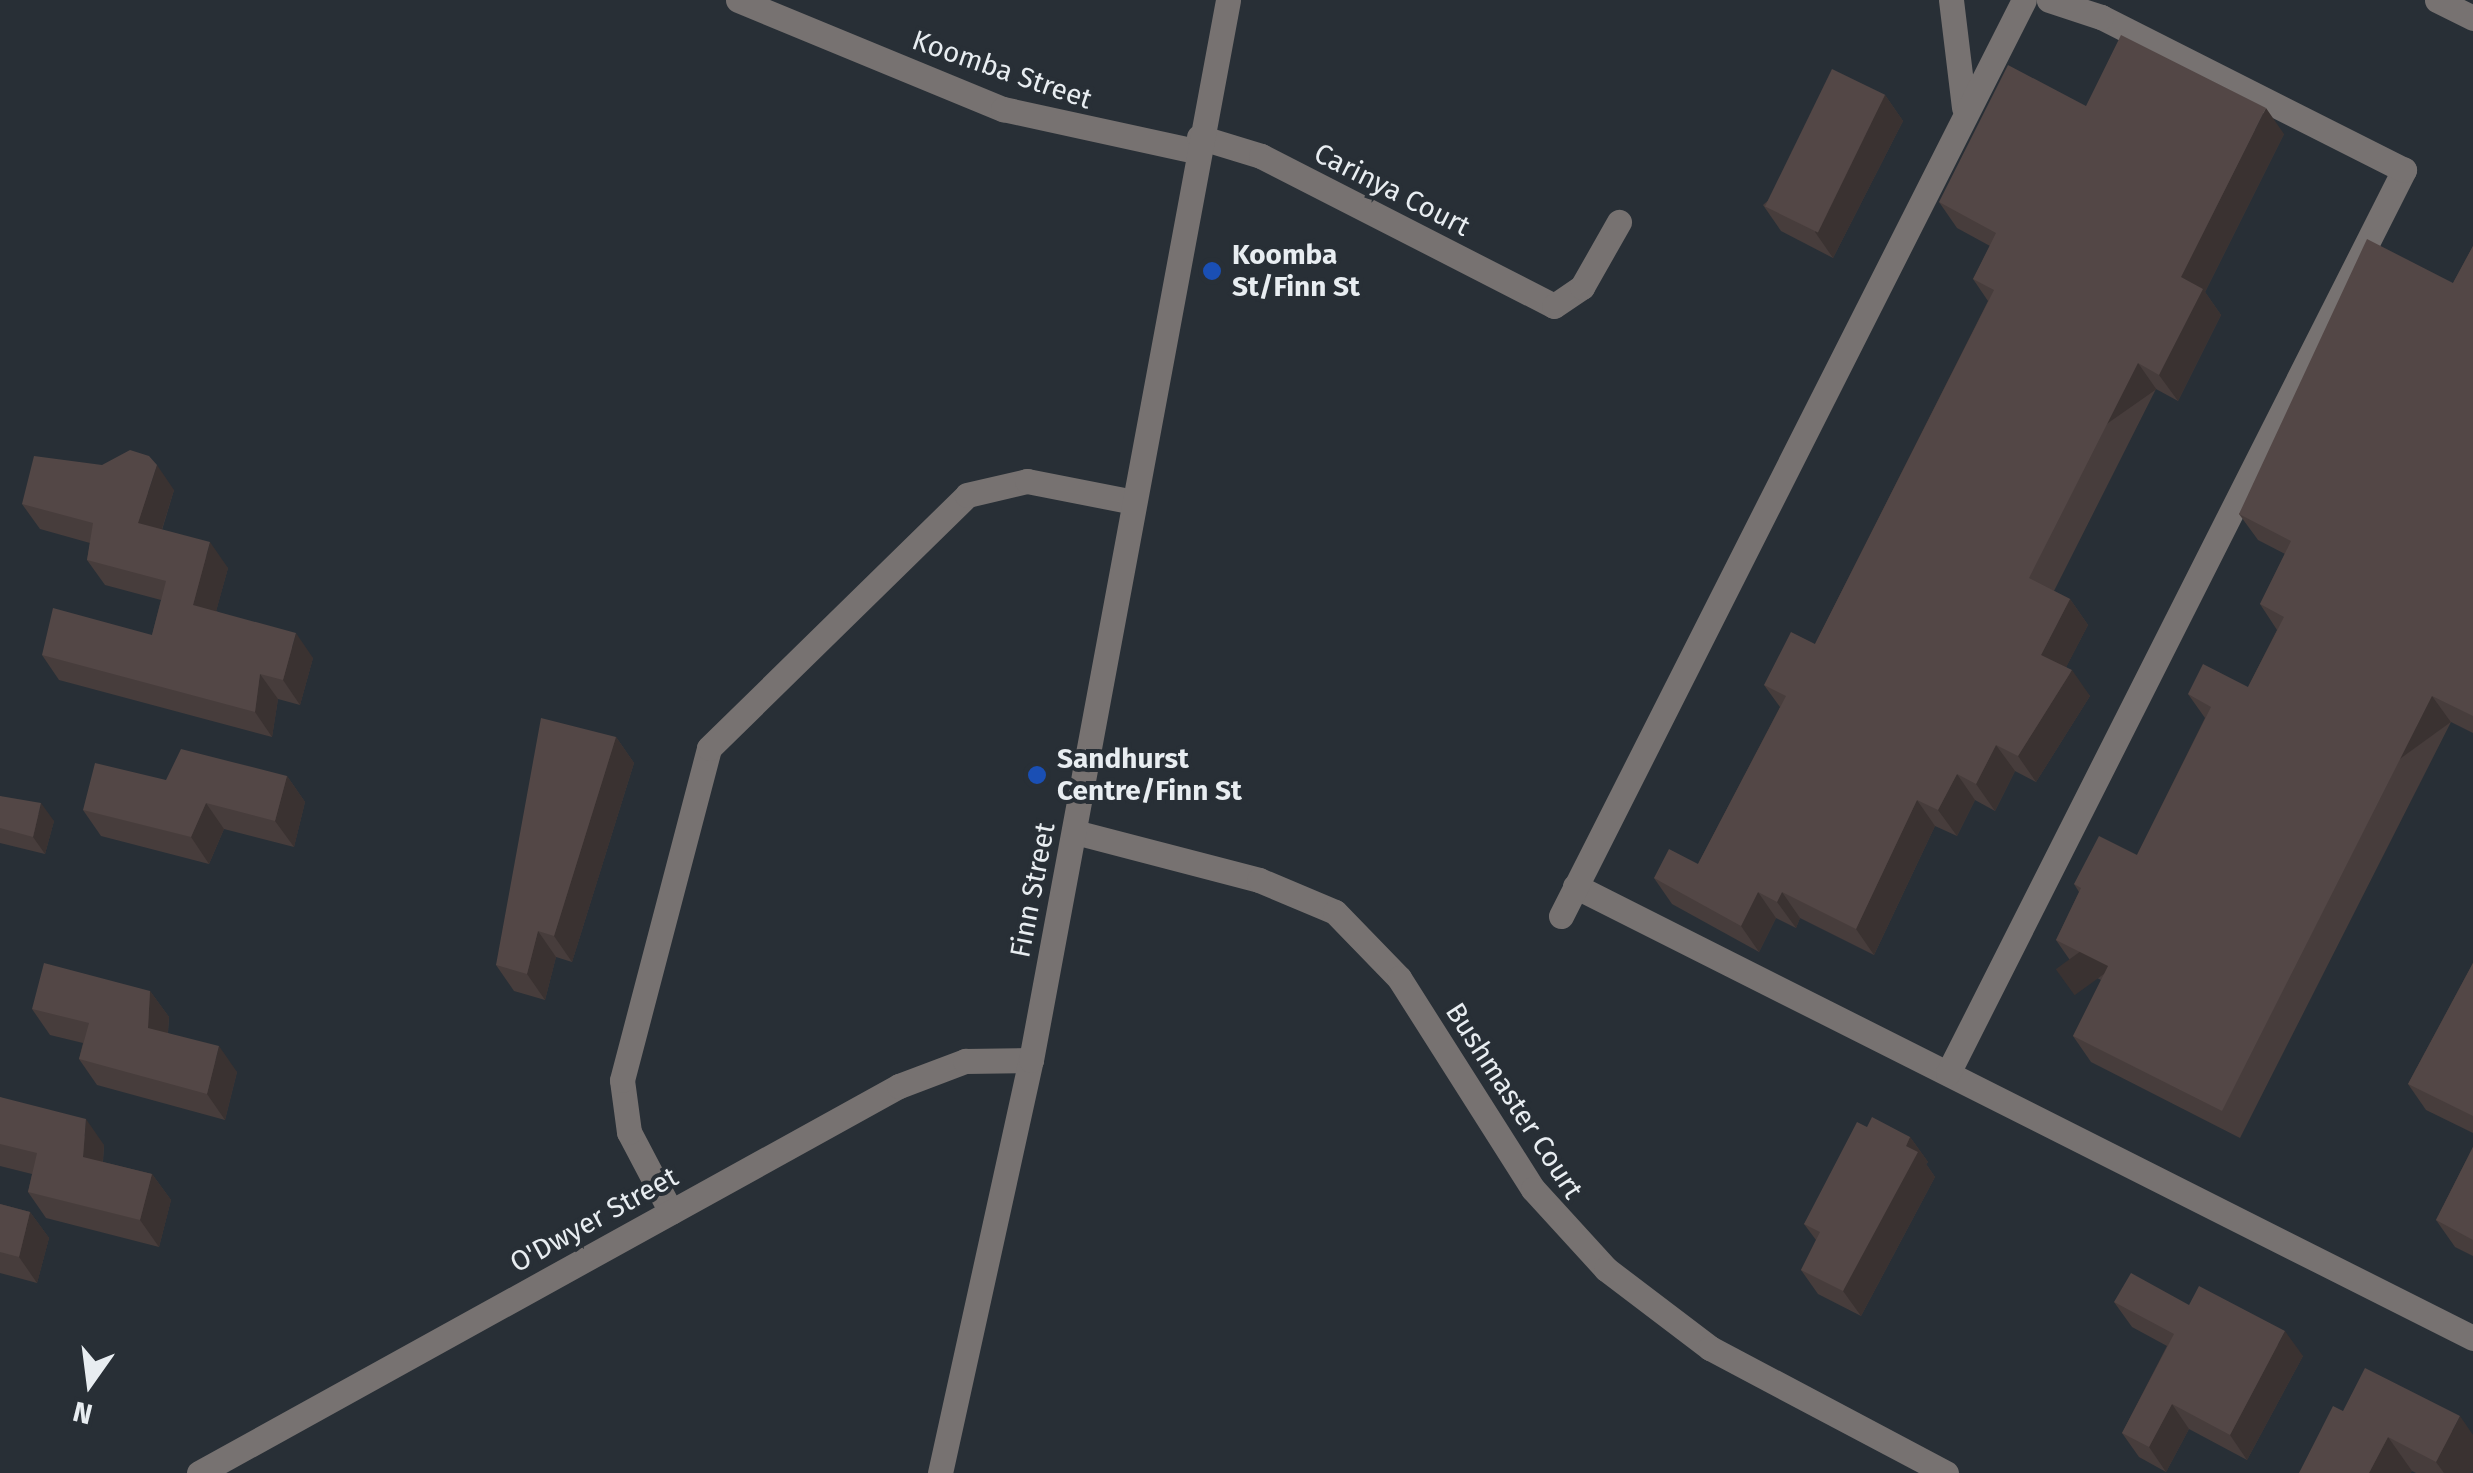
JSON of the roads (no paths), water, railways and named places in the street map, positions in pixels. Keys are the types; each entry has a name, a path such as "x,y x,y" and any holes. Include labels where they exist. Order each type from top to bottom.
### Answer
{"street":[{"name":"Koomba Street","path":"738,0 1003,108 1198,144"},
{"name":"Finn Street","path":"1198,144 1216,0"},
{"name":"Finn Street","path":"940,1473 1032,1060 1198,144 1228,0"},
{"path":"1951,0 1966,71 1964,117"},
{"path":"1560,916 2024,0"},
{"path":"1948,1073 2404,170 2101,16 2049,0"},
{"path":"2437,0 2473,18"},
{"name":"Carinya Court","path":"1198,144 1261,156 1554,306 1582,287 1619,222"},
{"path":"671,1212 629,1132 622,1080 709,748 967,495 1027,481 1134,502"},
{"name":"Bushmaster Court","path":"1075,832 1259,880 1335,912 1399,978 1532,1189 1606,1269 1710,1348 1946,1473"},
{"path":"1575,886 2473,1338"},
{"name":"O'Dwyer Street","path":"204,1472 929,1072 987,1058 1032,1060"}],"place":[{"name":"Koomba St/Finn St","path":"1212,271"},
{"name":"Sandhurst Centre/Finn St","path":"1037,775"}]}
